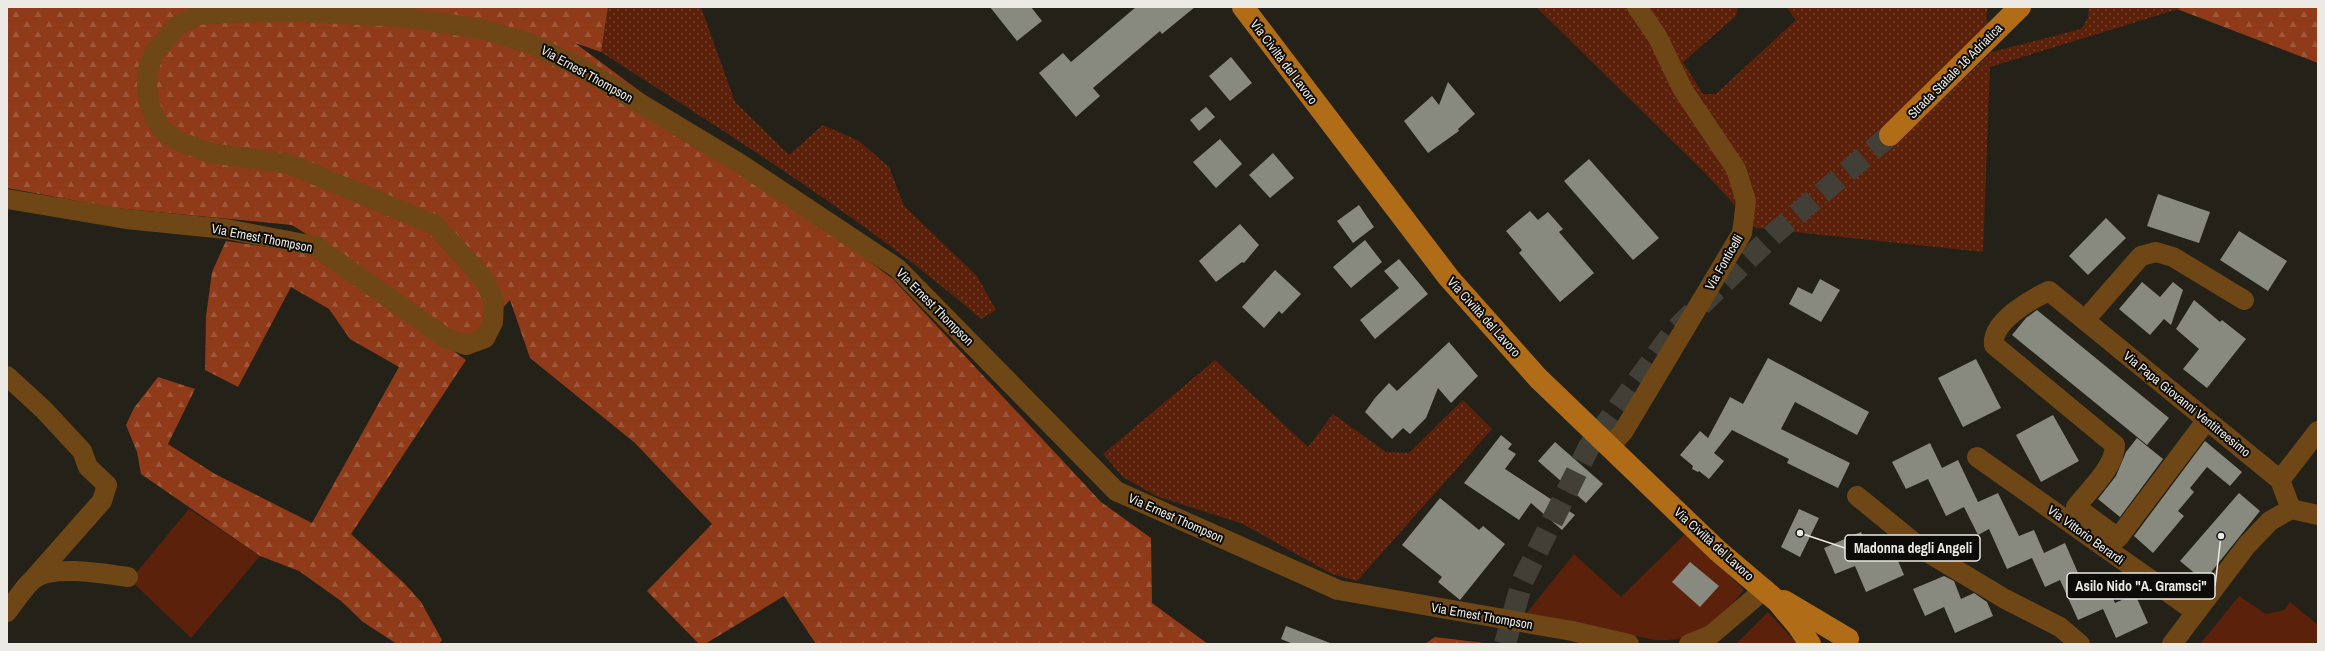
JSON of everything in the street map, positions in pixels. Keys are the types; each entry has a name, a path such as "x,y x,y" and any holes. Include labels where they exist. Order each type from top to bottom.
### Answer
{"main road":[{"name":"Via Civiltà del Lavoro","path":"1243,7 1449,278 1538,378 1718,551 1766,589 1846,642"},
{"name":"Strada Statale 16 Adriatica","path":"1890,135 2020,7"},
{"name":"Via Civiltà del Lavoro","path":"1766,589 1788,613 1810,644"}],"street":[{"name":"Via Fonticelli","path":"1609,447 1623,432 1742,233 1746,202 1736,169 1683,90 1657,36 1637,7"},
{"name":"Via Ernest Thompson","path":"7,199 126,219 226,229 315,246 446,338 466,345 485,338 494,322 494,301 484,278 435,225 289,164 210,154 176,140 163,130 155,119 149,102 147,86 148,69 154,52 177,26 198,16 223,13 301,12 403,17 481,29 529,43 583,69 739,163 898,268 1116,491 1338,590 1572,631 1630,644"},
{"path":"2085,320 2141,256 2156,252 2173,257 2244,300"},
{"name":"Via Papa Giovanni Ventitreesimo","path":"2206,421 2118,538 2076,507 2110,464 2115,452 2115,445 1994,345 1993,339 1998,329 2026,301 2049,291 2280,480"},
{"path":"7,376 44,410 82,451 88,467 107,485 102,501 7,612"},
{"path":"2291,509 2280,480 2318,431"},
{"name":"Via Vittorio Berardi","path":"1977,456 2196,612"},
{"path":"1857,496 1922,549 2005,599 2060,627 2080,644"},
{"path":"2172,644 2248,545 2270,521 2291,509 2318,516"},
{"path":"36,577 46,573 84,571 128,577"},
{"path":"1689,644 1711,635 1766,589"}],"shaded area":[{"path":"608,7 701,7 735,102 789,155 823,125 859,141 889,167 904,206 977,276 996,310 981,319 891,246 844,212 748,147 601,52"},
{"path":"1536,7 1738,7 1736,16 1683,62 1703,94 1716,94 1796,20 1786,7 1988,7 1986,18 1988,24 1897,142 1992,52 2081,29 2088,18 2089,7 2185,7 1990,67 1983,252 1756,228 1705,173"},
{"path":"1215,360 1308,447 1333,414 1386,452 1409,453 1463,400 1492,429 1357,581 1332,574 1243,524 1156,496 1123,477 1103,454"},
{"path":"189,509 260,556 191,638 130,580"},
{"path":"1686,533 1744,590 1716,620 1697,634 1682,639 1655,640 1526,614 1574,554 1621,597"},
{"path":"2239,596 2266,614 2284,610 2290,602 2318,625 2318,644 2200,644"},
{"path":"1768,612 1797,644 1736,644"}],"green space":[{"path":"7,7 608,7 601,52 575,43 893,279 1101,502 1151,538 1152,603 1208,644 816,644 784,596 705,644 699,644 647,591 712,524 635,443 530,358 510,300 478,334 458,337 369,274 292,225 115,208 7,188"},
{"path":"2185,7 2318,7 2318,63 2177,9"},
{"path":"226,241 318,254 466,360 351,534 404,583 421,602 442,640 439,644 397,644 363,622 341,601 299,571 260,556 141,474 137,452 126,425 134,408 158,377 195,389 168,444 215,474 312,523 399,367 350,339 329,309 291,287 238,387 205,370 206,316 212,272"},
{"path":"1435,637 1484,643 1484,644 1425,644"}],"building":[{"path":"990,7 1031,7 1042,21 1017,41"},
{"path":"1136,7 1195,7 1162,34 1160,31 1093,88 1100,96 1076,117 1039,73 1063,53 1071,62"},
{"path":"1231,57 1252,83 1230,101 1209,76"},
{"path":"1448,82 1475,114 1458,129 1459,131 1428,153 1404,121 1432,96 1439,105"},
{"path":"1206,107 1215,117 1199,131 1190,120"},
{"path":"1220,139 1242,164 1216,188 1193,162"},
{"path":"1273,153 1294,178 1270,198 1249,175"},
{"path":"1589,159 1659,238 1633,260 1564,181"},
{"path":"2158,194 2210,212 2199,243 2147,226"},
{"path":"1359,205 1374,227 1353,243 1337,221"},
{"path":"1530,211 1538,220 1548,212 1563,229 1559,232 1594,273 1560,302 1519,253 1522,250 1506,231"},
{"path":"2106,218 2126,238 2088,275 2069,256"},
{"path":"1240,224 1259,245 1244,263 1242,262 1216,282 1199,261"},
{"path":"2239,231 2287,261 2268,291 2220,260"},
{"path":"1365,240 1382,262 1351,288 1333,267"},
{"path":"1399,259 1428,294 1375,339 1360,320 1399,288 1384,271"},
{"path":"1275,270 1301,294 1282,314 1279,311 1264,328 1242,307"},
{"path":"1820,279 1840,290 1821,322 1789,304 1798,287 1812,294"},
{"path":"2142,282 2160,297 2173,282 2183,290 2171,325 2164,319 2150,335 2119,309"},
{"path":"2194,300 2220,322 2222,320 2246,339 2207,388 2183,369 2199,349 2176,329"},
{"path":"2037,310 2169,418 2147,445 2012,335 2026,318"},
{"path":"1449,342 1478,376 1451,403 1438,388 1426,418 1410,434 1403,428 1392,439 1365,412 1375,398 1389,383 1397,391"},
{"path":"1768,358 1869,412 1857,435 1795,402 1781,429 1850,463 1838,488 1787,463 1789,459 1732,430 1714,453 1724,461 1709,479 1699,471 1698,472 1692,469 1693,466 1680,455 1700,431 1708,438 1730,397 1743,404"},
{"path":"1976,359 2001,408 1963,427 1938,378"},
{"path":"2053,415 2079,461 2041,482 2016,435"},
{"path":"1501,435 1512,444 1508,449 1516,454 1505,469 1575,515 1562,530 1531,503 1519,520 1464,483"},
{"path":"2137,438 2163,459 2120,517 2098,499 2116,476 2126,452"},
{"path":"2205,441 2242,472 2230,486 2207,467 2190,488 2194,492 2178,511 2184,516 2153,553 2134,536"},
{"path":"1555,442 1603,484 1586,503 1538,461"},
{"path":"1930,443 1942,468 1958,460 1978,502 1998,493 2019,536 2034,530 2044,553 2065,543 2085,589 2105,580 2115,603 2135,594 2148,623 2116,638 2103,609 2078,620 2060,580 2045,587 2032,558 2007,569 1989,529 1978,535 1964,507 1946,516 1928,479 1906,489 1892,462"},
{"path":"2239,493 2260,511 2204,581 2180,561"},
{"path":"1440,498 1479,530 1483,526 1505,544 1460,600 1438,582 1442,577 1402,545"},
{"path":"1799,509 1819,518 1800,557 1781,547"},
{"path":"1861,532 1872,558 1893,549 1904,575 1866,592 1855,566 1835,574 1824,548"},
{"path":"1690,562 1719,586 1700,607 1672,582"},
{"path":"1944,576 1954,581 1961,599 1974,593 1987,602 1993,616 1955,633 1944,607 1925,616 1913,589"},
{"path":"1286,626 1330,643 1293,644 1281,639"}],"tunnel":[{"path":"1505,644 1522,582 1589,447 1674,331 1776,232 1890,135"}],"place":[{"name":"Madonna degli Angeli","path":"1800,533"},
{"name":"Asilo Nido \"A. Gramsci\"","path":"2221,536"}]}
